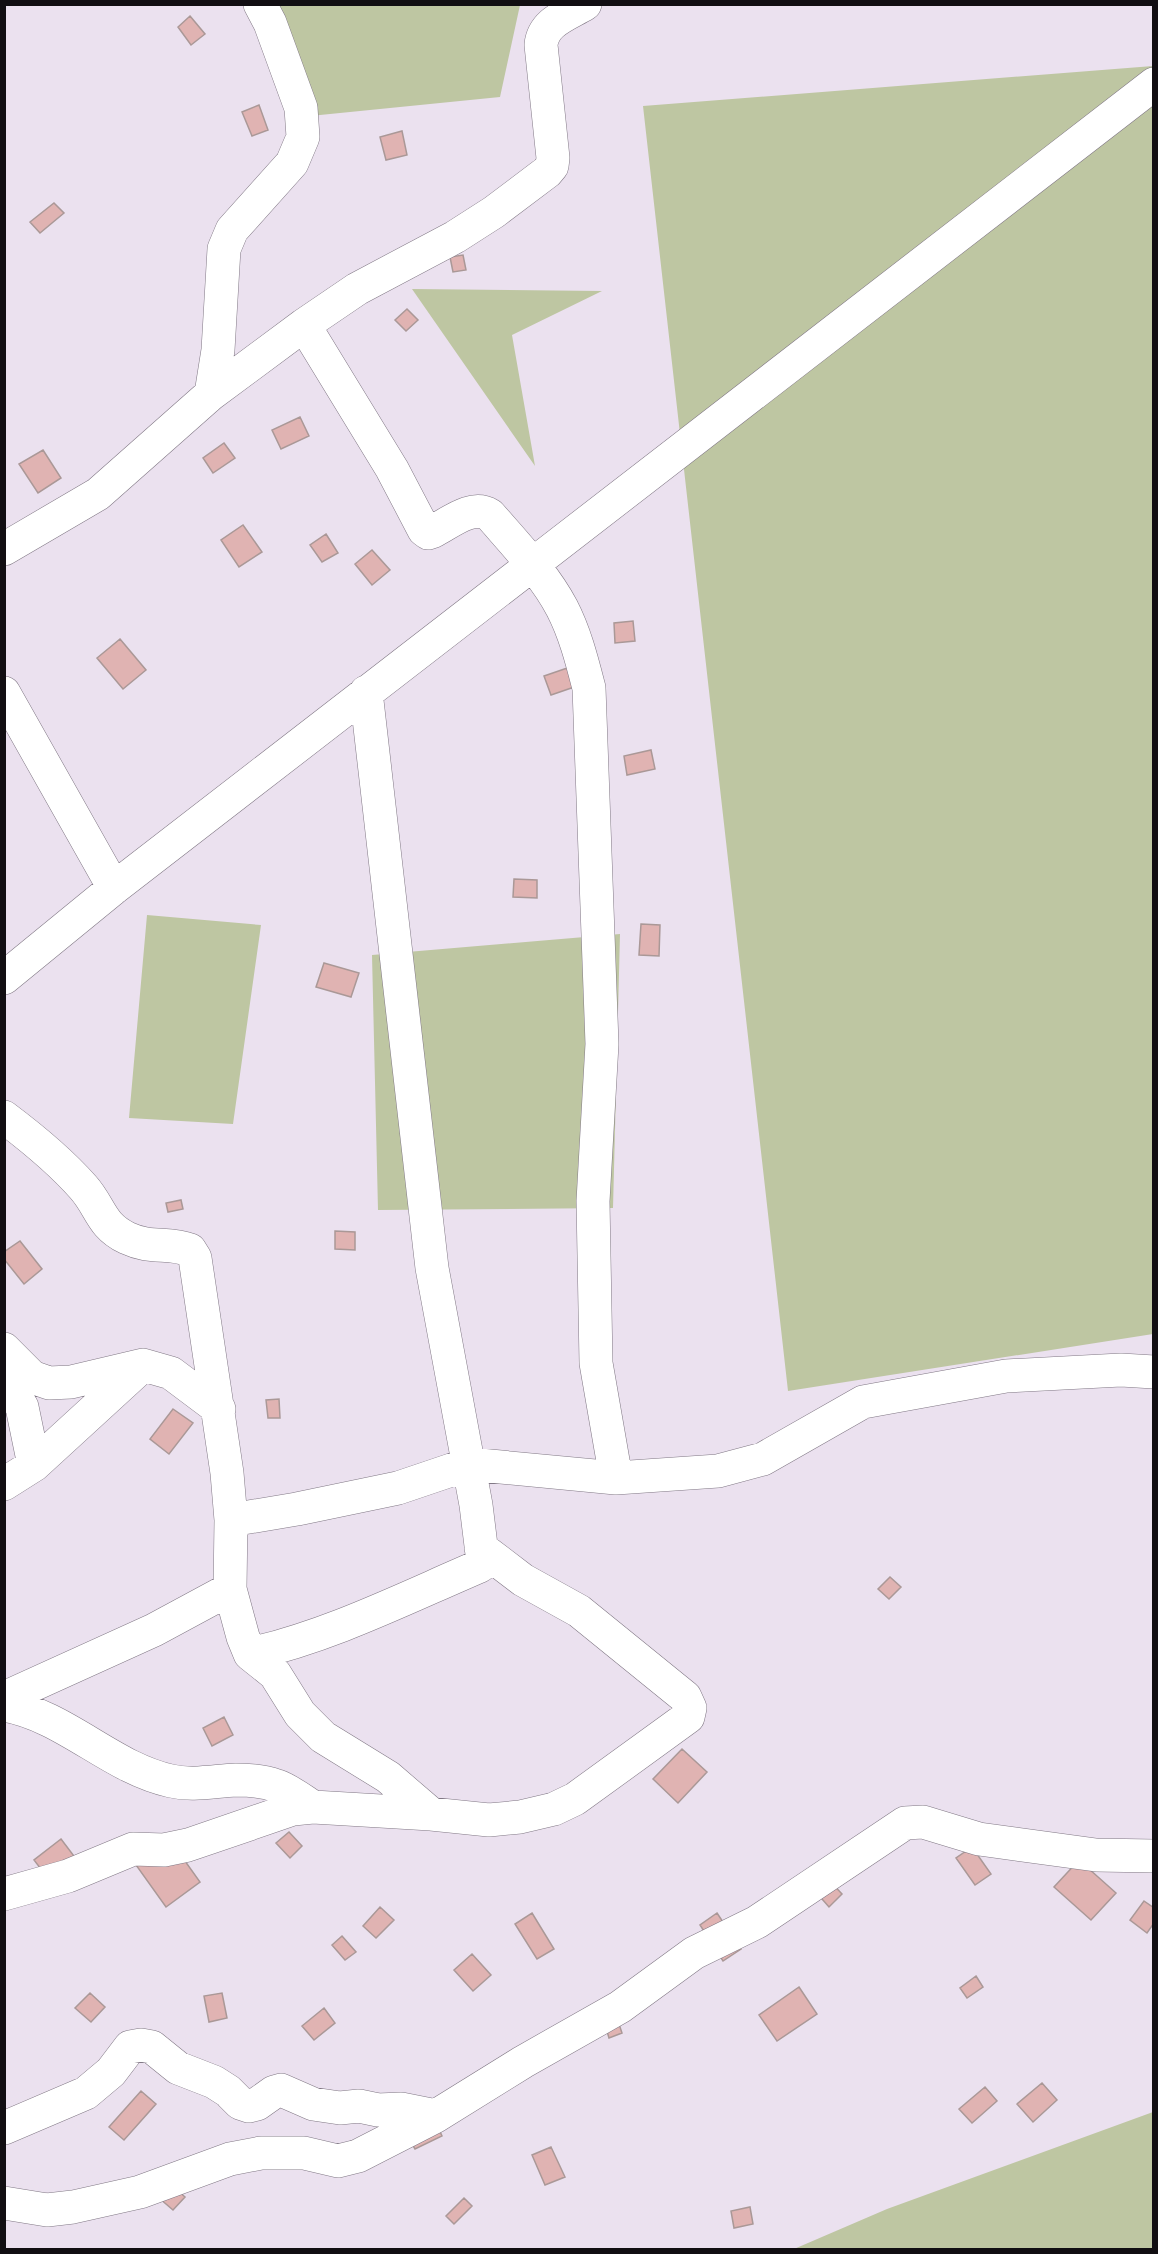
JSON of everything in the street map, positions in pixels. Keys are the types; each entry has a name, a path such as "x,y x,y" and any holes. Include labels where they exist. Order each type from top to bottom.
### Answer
{"street":[{"path":"211,394 218,350 224,249 232,230 292,163 303,137 301,108 270,23 260,4"},
{"path":"4,549 98,494 211,394 304,325 357,289 455,237 494,212 552,166 541,45 542,33 549,26 585,4"},
{"path":"4,978 114,888 366,692 1154,84"},
{"path":"304,325 392,469 424,530 434,531 474,510 490,515 533,565 561,607 577,642 589,688 602,1044 593,1201 596,1363 616,1478"},
{"path":"250,1654 314,1636 480,1566 483,1562 469,1464 432,1268 366,692"},
{"path":"4,693 114,888"},
{"path":"4,1117 37,1142 85,1189 107,1225 147,1246 182,1247 190,1250 195,1258 219,1409 231,1520 230,1589 250,1654 275,1674 300,1714 323,1737 388,1777 431,1814"},
{"path":"4,1349 32,1377 49,1383 71,1382 143,1365 171,1373 219,1409"},
{"path":"4,1484 34,1465 143,1365"},
{"path":"231,1520 398,1488 469,1464 616,1478 718,1471 764,1459 863,1402 1006,1376 1121,1370 1154,1372"},
{"path":"4,1378 22,1407 34,1465"},
{"path":"4,1894 68,1876 133,1849 164,1850 188,1845 293,1809 313,1807 489,1820 520,1817 554,1809 575,1799 688,1717 690,1708 685,1697 588,1618 523,1580 481,1548"},
{"path":"4,1698 154,1630 230,1589"},
{"path":"4,1705 21,1708 50,1720 133,1767 170,1781 189,1784 238,1780 277,1786 313,1807"},
{"path":"4,2203 47,2210 73,2207 140,2192 230,2159 261,2153 304,2153 338,2161 358,2156 435,2116 523,2062 620,2007 694,1953 758,1922 905,1823 923,1822 979,1839 1096,1855 1154,1856"},
{"path":"4,2128 86,2093 111,2072 130,2047 141,2045 152,2047 178,2068 214,2082 240,2103 249,2106 281,2090 313,2104 340,2108 359,2106 378,2110 401,2109 435,2116"}],"green space":[{"path":"250,5 520,5 500,97 310,116"},
{"path":"1153,66 1153,1334 788,1391 643,106"},
{"path":"412,289 602,291 512,335 535,466"},
{"path":"147,915 261,925 233,1124 129,1118"},
{"path":"620,934 613,1208 378,1210 372,955"},
{"path":"1153,2112 1153,2249 794,2249 887,2209"}],"building":[{"path":"190,16 205,34 191,45 178,27"},
{"path":"259,105 268,130 252,136 242,112"},
{"path":"402,131 407,155 386,160 380,137"},
{"path":"54,203 64,213 40,233 30,222"},
{"path":"463,255 466,270 453,272 450,257"},
{"path":"407,309 418,320 406,331 395,320"},
{"path":"300,417 309,436 281,449 272,430"},
{"path":"224,443 235,458 213,473 203,458"},
{"path":"43,450 61,478 38,493 19,464"},
{"path":"243,525 262,552 239,567 221,540"},
{"path":"326,534 338,553 322,562 310,545"},
{"path":"372,550 390,570 372,585 355,564"},
{"path":"633,621 635,641 615,643 614,623"},
{"path":"120,639 146,670 123,689 97,658"},
{"path":"576,665 583,684 551,695 544,676"},
{"path":"651,750 655,769 627,775 624,756"},
{"path":"514,879 537,880 537,898 513,897"},
{"path":"641,924 660,925 659,956 639,955"},
{"path":"324,963 359,973 351,997 316,987"},
{"path":"181,1200 183,1209 168,1212 166,1203"},
{"path":"335,1231 355,1232 355,1250 335,1249"},
{"path":"20,1241 42,1269 24,1284 4,1259 4,1252"},
{"path":"279,1399 280,1418 268,1418 266,1400"},
{"path":"173,1409 193,1423 169,1454 150,1439"},
{"path":"890,1577 901,1587 889,1599 878,1589"},
{"path":"224,1717 233,1735 212,1746 203,1728"},
{"path":"682,1749 707,1772 678,1803 653,1779"},
{"path":"289,1832 302,1846 290,1858 276,1843"},
{"path":"61,1839 80,1864 53,1885 34,1860"},
{"path":"170,1840 200,1882 166,1907 136,1865"},
{"path":"972,1847 991,1874 975,1885 956,1858"},
{"path":"1079,1860 1116,1893 1091,1920 1054,1887"},
{"path":"828,1879 842,1894 829,1907 815,1891"},
{"path":"1144,1901 1154,1908 1154,1923 1147,1933 1130,1920"},
{"path":"380,1907 394,1920 376,1938 363,1926"},
{"path":"532,1913 554,1949 537,1959 515,1924"},
{"path":"717,1913 741,1949 723,1961 700,1925"},
{"path":"342,1936 356,1952 345,1960 332,1945"},
{"path":"472,1954 491,1975 473,1991 454,1970"},
{"path":"976,1976 983,1987 967,1998 960,1988"},
{"path":"799,1987 817,2014 777,2041 759,2015"},
{"path":"90,1993 105,2007 91,2022 75,2008"},
{"path":"222,1993 227,2018 209,2022 204,1996"},
{"path":"324,2008 335,2023 314,2040 302,2026"},
{"path":"617,2018 622,2033 609,2038 604,2021"},
{"path":"1042,2083 1057,2100 1033,2122 1017,2104"},
{"path":"985,2087 997,2101 972,2123 959,2109"},
{"path":"141,2091 156,2104 124,2140 109,2127"},
{"path":"436,2123 442,2136 415,2149 408,2137"},
{"path":"551,2147 565,2177 545,2185 532,2155"},
{"path":"164,2178 185,2197 173,2210 152,2192"},
{"path":"464,2198 472,2206 454,2224 446,2216"},
{"path":"750,2207 753,2224 734,2228 731,2211"}]}
